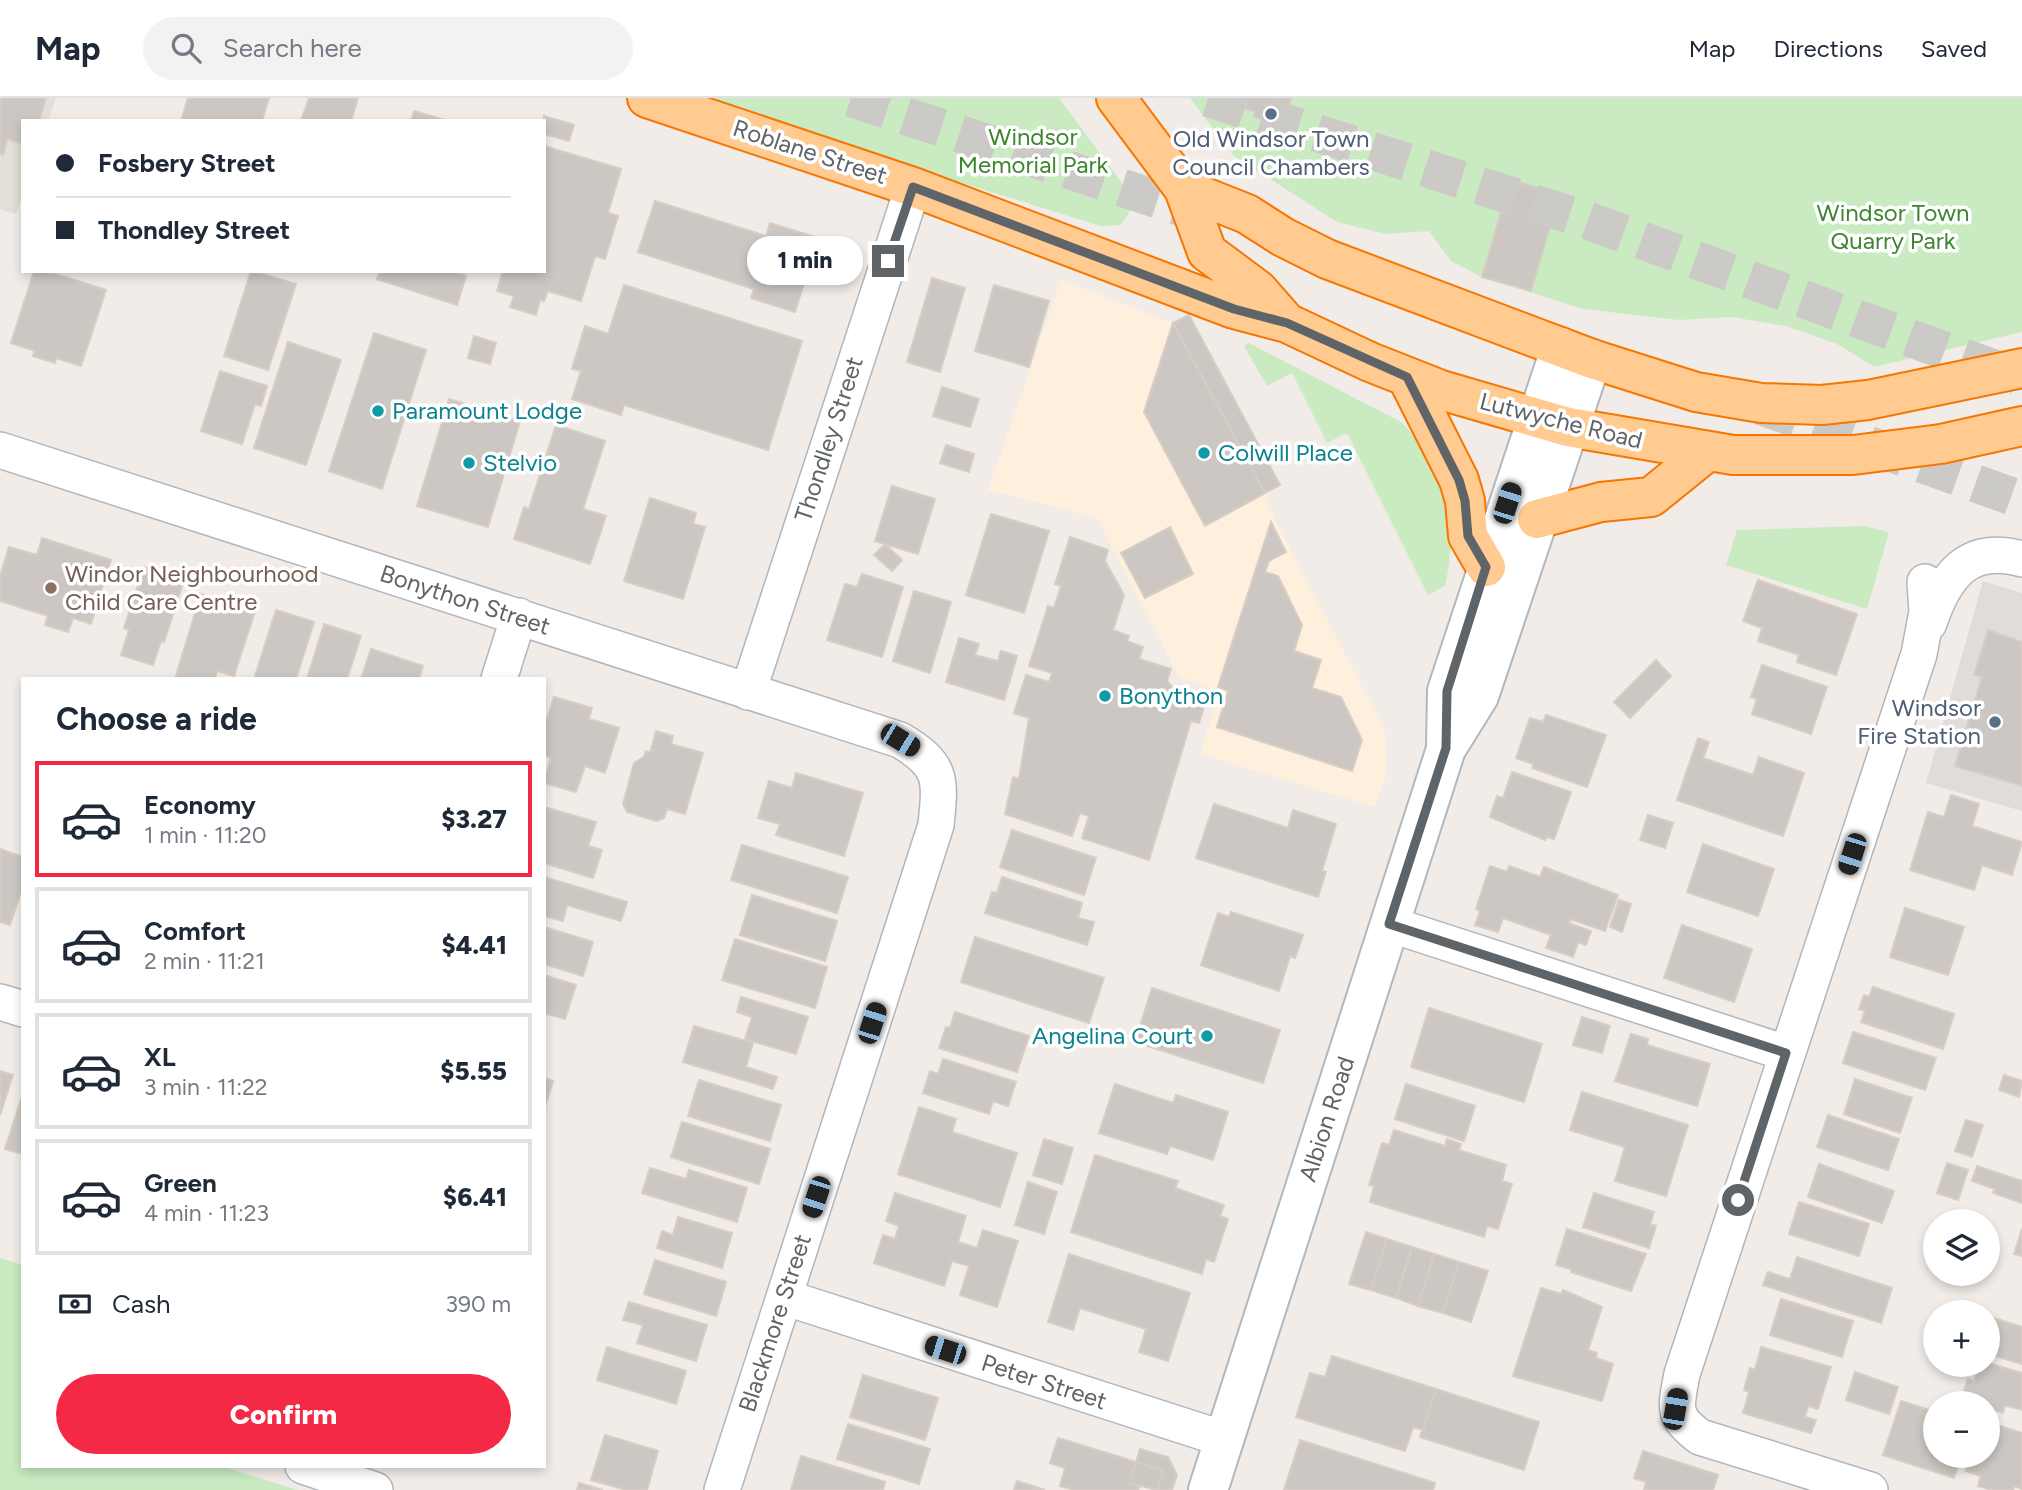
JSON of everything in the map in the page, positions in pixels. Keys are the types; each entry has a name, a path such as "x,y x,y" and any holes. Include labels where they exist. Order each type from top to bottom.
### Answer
{"highway":[{"name":"Roblane Street","path":"647,98 913,187 1234,309 1287,323"},
{"name":"Lutwyche Road","path":"1116,98 1184,189 1207,252 1258,290 1287,323 1407,377 1553,423 1708,452 1802,457 1853,455 1941,444 2022,426"},
{"path":"1184,189 1247,214 1283,237 1327,258 1576,353 1686,390 1791,405 1868,400 2022,368"},
{"path":"1407,377 1459,480 1465,501 1468,536 1486,567"},
{"path":"1537,519 1601,502 1651,497 1708,452"}],"main road":[{"name":"Albion Road","path":"1446,748 1447,691 1486,567 1553,423 1576,353"},
{"name":"Albion Road","path":"1208,1490 1446,748 1479,696 1537,519 1553,423"}],"street":[{"name":"Thondley Street","path":"748,692 913,187"},
{"name":"Bonython Street","path":"0,450 900,740 928,756"},
{"path":"1870,1490 1780,1476 1700,1437 1684,1425 1675,1409 1682,1374 1786,1053 1940,595 1964,565 1989,554 2022,559"},
{"path":"1923,639 1927,612 1926,582"},
{"path":"500,677 519,616"},
{"name":"Blackmore Street","path":"722,1490 936,825 940,786 928,756"},
{"path":"1389,924 1786,1053"},
{"path":"0,1002 21,1008"},
{"name":"Peter Street","path":"784,1297 1224,1439"},
{"path":"309,1468 375,1490"}],"shaded area":[{"path":"0,98 56,98 49,119 21,119 21,200 16,214 0,209"},
{"path":"1061,280 1173,323 1265,493 1277,523 1385,731 1387,773 1375,807 1200,754 1220,691 1178,676 1097,518 988,490"},
{"path":"1983,581 2022,593 2022,811 1926,783"}],"green space":[{"name":"Windsor Memorial Park","path":"687,98 1059,98 1136,202 1121,225 1101,226"},
{"name":"Windsor Town Quarry Park","path":"1190,98 2022,98 2022,332 1874,367 1837,344 1786,326 1731,317 1679,320 1583,309 1482,277 1451,261 1429,231 1385,234 1337,222 1234,156"},
{"path":"1249,343 1401,422 1417,440 1430,459 1446,498 1451,540 1445,586 1428,595 1347,433 1327,443 1292,373 1267,386 1244,346"},
{"path":"1863,526 1889,532 1867,609 1726,565 1737,530"},
{"path":"0,1258 21,1264 21,1468 226,1468 298,1490 0,1490"}],"building":[{"path":"0,98 46,98 40,119 21,119 21,143 7,139 3,155 0,154"},
{"path":"188,98 269,98 263,119 182,119"},
{"path":"309,98 358,98 352,119 302,119"},
{"name":"Old Windsor Town Council Chambers","path":"1248,98 1291,98 1286,124 1254,117 1255,111 1245,109"},
{"path":"414,111 441,119 412,119"},
{"path":"544,116 574,125 569,141 546,135"},
{"path":"546,147 621,169 608,213 618,216 605,259 595,256 581,301 548,291 544,301 540,300 536,315 510,307 514,296 497,291 502,273 546,273"},
{"path":"1518,182 1552,192 1548,204 1556,206 1531,291 1482,277 1507,191 1515,194"},
{"path":"655,201 766,236 770,223 818,238 795,312 751,298 754,289 638,252"},
{"path":"33,273 52,273 106,290 81,366 56,358 55,363 33,356 35,351 11,343"},
{"path":"250,273 296,284 268,370 224,356"},
{"path":"379,273 458,273 466,276 457,305 377,279"},
{"path":"932,278 965,288 940,372 907,362"},
{"path":"624,285 802,341 768,450 624,405 621,415 572,399 581,371 572,369 585,326 608,334"},
{"path":"994,285 1049,301 1029,367 975,351"},
{"path":"1189,315 1280,485 1265,493 1173,323"},
{"name":"Colwill Place","path":"1173,323 1265,493 1205,526 1144,412"},
{"name":"Paramount Lodge","path":"374,333 426,350 382,489 329,471"},
{"path":"474,336 496,343 490,364 468,358"},
{"path":"288,342 341,360 306,465 254,448"},
{"path":"220,371 267,386 261,406 255,404 242,444 201,431"},
{"path":"942,387 979,399 970,427 933,416"},
{"name":"Stelvio","path":"449,399 520,421 488,527 417,506"},
{"path":"556,425 605,441 583,509 606,516 590,564 514,539 524,507 529,509"},
{"path":"946,445 974,454 969,472 940,463"},
{"path":"892,486 935,499 918,554 875,541"},
{"path":"650,498 696,513 693,524 705,527 683,599 624,581"},
{"path":"991,514 1049,531 1024,613 966,595"},
{"path":"1271,522 1286,552 1269,561 1265,572 1278,576 1302,625 1294,651 1321,660 1312,688 1341,697 1362,740 1352,771 1217,727 1228,691 1218,687"},
{"path":"1170,527 1193,574 1145,598 1121,553"},
{"name":"Bonython","path":"1070,537 1108,550 1105,561 1124,595 1113,630 1129,636 1127,641 1143,647 1139,659 1171,669 1167,681 1176,691 1206,700 1199,723 1191,721 1149,860 1082,838 1089,816 1080,813 1072,836 1005,814 1013,777 1019,779 1029,718 1014,713 1026,675 1049,682 1052,673 1029,666 1048,606 1054,608 1061,586 1055,584"},
{"name":"Windor Neighbourhood Child Care Centre","path":"42,538 111,560 91,624 73,618 68,632 45,625 48,616 0,601 0,576 9,547 37,555"},
{"path":"885,544 902,560 892,571 874,555"},
{"path":"144,567 184,580 164,642 161,641 153,665 121,655 129,630 124,628"},
{"path":"862,574 903,587 882,657 827,640 845,584 857,587"},
{"path":"1758,580 1857,614 1836,675 1797,662 1799,655 1758,641 1762,628 1743,621"},
{"path":"914,591 951,602 930,673 893,661"},
{"path":"201,594 255,611 234,676 217,671 216,677 176,677"},
{"path":"276,610 314,622 297,677 255,677"},
{"path":"324,624 361,636 348,677 308,677"},
{"name":"Windsor Fire Station","path":"1988,630 2022,642 2022,786 1955,766 1982,677 1974,675"},
{"path":"959,638 979,644 975,655 998,661 1001,651 1017,656 1004,700 946,682"},
{"path":"371,649 423,666 420,677 362,677"},
{"path":"1656,660 1671,676 1630,718 1614,702"},
{"path":"1762,665 1827,687 1811,734 1752,714 1757,699 1751,697"},
{"path":"554,697 592,708 589,719 619,728 605,773 585,766 576,792 546,784 551,758 546,756 546,723"},
{"path":"1546,715 1606,735 1587,787 1532,768 1534,764 1516,758 1530,718 1543,722"},
{"path":"656,731 673,736 671,744 703,753 685,814 667,809 664,818 656,821 627,812 623,804 634,763 644,757 646,751 650,753"},
{"path":"1698,738 1709,742 1703,758 1753,775 1759,757 1804,773 1783,836 1677,800"},
{"path":"1512,772 1571,792 1554,839 1547,837 1545,840 1490,817 1497,796 1503,798"},
{"path":"796,773 863,793 844,856 776,835 780,824 758,818 769,781 792,788"},
{"path":"1951,795 1979,804 1972,826 2022,842 2012,875 1982,865 1974,890 1910,870 1928,812 1944,817"},
{"path":"1214,804 1288,828 1293,810 1336,824 1322,871 1326,872 1318,897 1196,858"},
{"path":"546,808 596,822 588,846 602,850 593,878 546,864"},
{"path":"1648,815 1673,823 1665,848 1640,840"},
{"path":"1012,830 1096,858 1084,895 1000,867"},
{"path":"1703,844 1774,869 1758,916 1687,892"},
{"path":"742,845 848,877 837,913 731,880"},
{"path":"0,849 21,856 21,891 10,925 0,922"},
{"path":"1490,866 1507,872 1509,866 1540,877 1544,867 1618,895 1605,931 1570,919 1569,923 1591,931 1586,945 1578,942 1573,957 1546,948 1551,935 1503,918 1498,932 1475,925 1480,911 1476,909"},
{"path":"1002,877 1082,903 1078,918 1094,922 1087,945 985,913 992,892 997,893"},
{"path":"546,878 627,902 621,921 567,905 563,921 546,917"},
{"path":"752,895 837,921 825,961 740,935"},
{"path":"1619,900 1631,904 1622,932 1610,927"},
{"path":"1905,908 1964,927 1948,975 1890,957"},
{"path":"1231,912 1303,935 1295,958 1290,956 1279,991 1201,965 1218,913 1229,917"},
{"path":"1682,925 1752,949 1734,1002 1664,978"},
{"path":"546,928 593,942 583,976 546,965"},
{"path":"975,937 1104,978 1089,1023 961,982"},
{"path":"735,939 827,967 815,1008 722,980"},
{"path":"546,976 576,985 565,1019 546,1014"},
{"path":"1873,987 1954,1014 1943,1049 1861,1022 1865,1011 1859,1009 1864,995 1869,997"},
{"name":"Angelina Court","path":"1152,988 1280,1030 1263,1083 1135,1042"},
{"path":"741,997 808,1017 796,1054 745,1039 752,1017 737,1012"},
{"path":"1429,1008 1542,1044 1524,1102 1411,1067"},
{"path":"955,1012 1029,1036 1017,1072 939,1048 946,1027 950,1028"},
{"path":"1582,1017 1610,1026 1602,1053 1573,1045"},
{"path":"694,1026 753,1043 746,1067 777,1077 773,1089 683,1062"},
{"path":"1853,1032 1936,1058 1925,1090 1843,1063"},
{"path":"1631,1034 1648,1039 1647,1045 1710,1064 1697,1106 1615,1081"},
{"path":"943,1059 1016,1082 1008,1106 993,1101 989,1114 923,1093 930,1071 938,1074"},
{"path":"0,1071 13,1075 0,1115"},
{"path":"2004,1075 2022,1081 2019,1097 1999,1090"},
{"path":"546,1079 553,1081 546,1104"},
{"path":"1855,1079 1912,1098 1900,1133 1844,1114"},
{"path":"699,1080 781,1105 770,1141 688,1116"},
{"path":"1115,1084 1173,1103 1176,1095 1228,1112 1213,1160 1170,1146 1167,1154 1099,1133"},
{"path":"1406,1084 1475,1106 1464,1141 1395,1119"},
{"path":"1582,1092 1688,1125 1666,1196 1615,1181 1625,1147 1570,1130"},
{"path":"21,1099 21,1153 5,1149"},
{"path":"919,1107 956,1119 952,1132 1017,1153 1000,1207 898,1174"},
{"path":"1828,1115 1899,1139 1888,1170 1817,1147"},
{"path":"1966,1120 1983,1125 1972,1157 1955,1151"},
{"path":"682,1122 770,1149 759,1184 671,1157"},
{"path":"1394,1130 1445,1146 1447,1139 1461,1144 1459,1150 1506,1165 1502,1181 1512,1184 1498,1229 1487,1226 1484,1237 1370,1202 1374,1186 1369,1185 1382,1143 1389,1145"},
{"path":"1044,1139 1073,1148 1062,1184 1033,1175"},
{"path":"1095,1155 1178,1181 1175,1188 1224,1205 1220,1216 1228,1219 1214,1262 1206,1259 1202,1274 1071,1232"},
{"path":"1947,1163 1968,1170 1958,1200 1937,1193"},
{"path":"1819,1164 1894,1191 1882,1223 1808,1197"},
{"path":"1977,1166 2022,1181 2022,1203 1993,1193 1995,1189 1972,1181"},
{"path":"650,1168 686,1179 689,1170 747,1188 737,1222 642,1193"},
{"path":"1028,1182 1057,1192 1044,1234 1015,1225"},
{"path":"895,1193 966,1216 958,1242 977,1248 983,1230 1018,1241 997,1307 960,1295 969,1266 952,1261 944,1286 874,1263 883,1235 895,1239 899,1226 886,1221"},
{"path":"1594,1193 1654,1212 1650,1224 1656,1226 1649,1248 1583,1227"},
{"path":"1799,1202 1869,1224 1859,1256 1789,1234"},
{"path":"678,1217 732,1233 722,1268 657,1248 662,1231 673,1235"},
{"path":"1567,1229 1646,1254 1631,1291 1556,1265"},
{"path":"2022,1229 2022,1256 2014,1254"},
{"path":"1366,1232 1387,1239 1371,1290 1349,1284"},
{"path":"1387,1239 1412,1247 1396,1298 1371,1290"},
{"path":"1412,1247 1434,1254 1418,1306 1396,1298"},
{"path":"1069,1254 1190,1293 1168,1361 1139,1352 1146,1329 1080,1308 1073,1330 1048,1322"},
{"path":"1434,1254 1459,1262 1443,1313 1418,1306"},
{"path":"1797,1257 1892,1288 1881,1323 1763,1285 1768,1272 1790,1279"},
{"path":"655,1260 726,1282 716,1316 644,1294"},
{"path":"1459,1262 1488,1271 1471,1322 1443,1313"},
{"path":"1541,1288 1562,1294 1563,1290 1602,1307 1588,1350 1597,1353 1596,1358 1613,1364 1602,1401 1513,1376"},
{"path":"1781,1299 1853,1321 1842,1357 1770,1335"},
{"path":"629,1302 707,1325 696,1361 637,1343 643,1325 623,1320"},
{"path":"2000,1320 2022,1327 2022,1364 2000,1358"},
{"path":"607,1347 686,1371 676,1404 597,1380"},
{"path":"1761,1347 1831,1367 1818,1409 1808,1406 1805,1417 1816,1420 1811,1433 1743,1413 1749,1392 1744,1390 1750,1368 1755,1370"},
{"path":"1332,1356 1436,1389 1423,1430 1413,1427 1405,1451 1296,1417 1310,1373 1325,1377"},
{"path":"2000,1367 2022,1373 2022,1410 2005,1405 2003,1413 2000,1412 2000,1391 1964,1391 1968,1379 1974,1381 1975,1377 2000,1377"},
{"path":"1855,1372 1898,1387 1889,1414 1846,1400"},
{"path":"863,1375 938,1398 925,1440 850,1417"},
{"path":"1436,1389 1539,1422 1524,1470 1420,1437"},
{"path":"1901,1401 1923,1408 1923,1468 1883,1455"},
{"path":"848,1424 930,1449 919,1484 837,1459"},
{"path":"2000,1426 2022,1433 2022,1489 2014,1486 2013,1490 1992,1490 1978,1486 1981,1476 1966,1471 1967,1468 2000,1468"},
{"path":"605,1435 658,1451 647,1490 626,1490 591,1480"},
{"path":"1058,1438 1136,1462 1130,1483 1140,1486 1138,1490 1074,1490 1060,1486 1065,1468 1050,1463"},
{"path":"1300,1440 1435,1483 1433,1490 1284,1490"},
{"path":"1140,1449 1168,1457 1177,1475 1172,1490 1157,1490 1163,1471 1136,1462"},
{"path":"1643,1451 1718,1475 1713,1490 1644,1490 1646,1482 1634,1478"},
{"path":"801,1456 885,1482 883,1490 791,1490"},
{"path":"1136,1462 1163,1471 1157,1490 1130,1483"},
{"path":"1923,1468 1957,1468 1954,1478"},
{"path":"1017,1481 1045,1490 1014,1490"},
{"path":"579,1483 603,1490 577,1490"}],"tunnel":[{"path":"851,98 1217,219"},
{"path":"1208,98 1583,219 2017,377"},
{"path":"1761,406 2022,500"}],"place":[{"name":"Old Windsor Town Council Chambers","path":"1271,114"},
{"name":"Paramount Lodge","path":"378,411"},
{"name":"Colwill Place","path":"1204,453"},
{"name":"Stelvio","path":"469,463"},
{"name":"Windor Neighbourhood Child Care Centre","path":"51,588"},
{"name":"Bonython","path":"1105,696"},
{"name":"Windsor Fire Station","path":"1995,722"},
{"name":"Angelina Court","path":"1207,1036"}],"route":[{"path":"888,261 913,187 1234,309 1287,323 1407,377 1459,480 1465,501 1468,536 1486,567 1447,691 1446,748 1389,924 1786,1053 1738,1200"}]}
